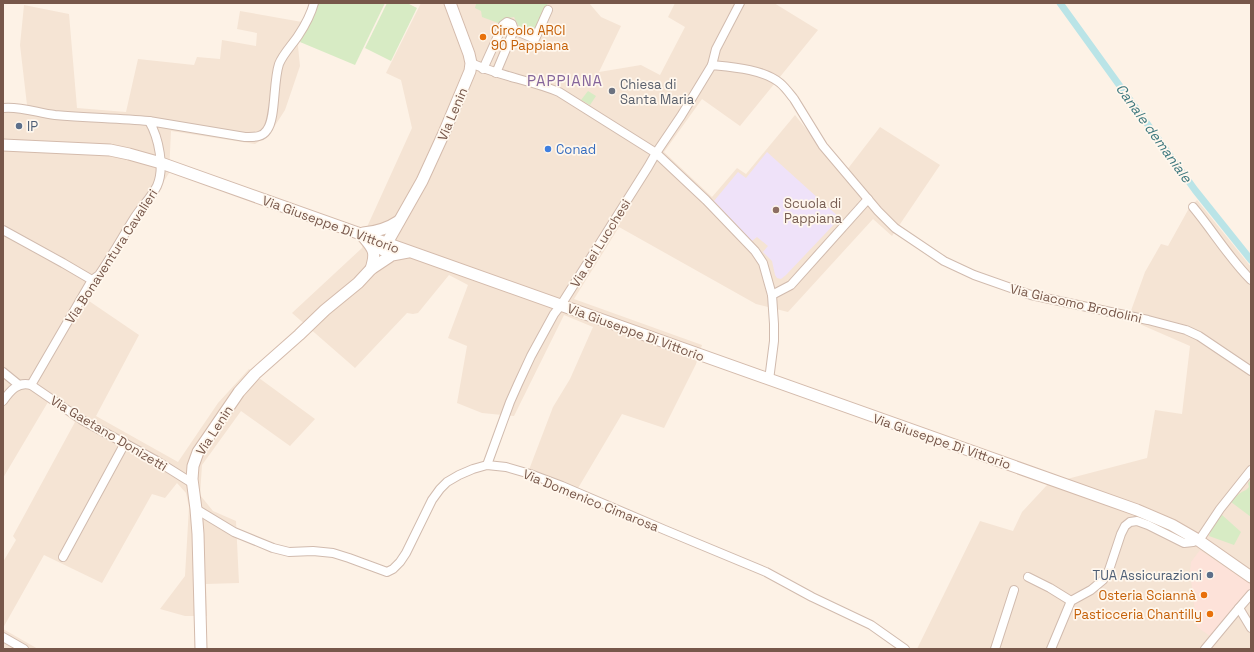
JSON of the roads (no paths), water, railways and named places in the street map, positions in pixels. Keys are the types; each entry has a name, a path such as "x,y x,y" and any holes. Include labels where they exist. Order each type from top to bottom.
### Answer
{"main road":[{"path":"450,3 468,49 471,63"},
{"name":"Via Lenin","path":"201,649 196,509 192,483 193,466 198,452 219,420 248,382 271,358 358,283 371,269 387,244 422,181 470,71 471,63"},
{"name":"Via Giuseppe Di Vittorio","path":"3,145 110,150 161,163 1137,510 1172,525 1198,540 1251,577"},
{"path":"360,234 381,231 400,220"},
{"name":"Via Lenin","path":"371,269 392,255 409,252 400,241 400,220"},
{"path":"360,234 374,250 374,259 371,269"}],"street":[{"path":"3,108 19,108 66,116 149,121 245,137 256,137 262,135 266,132 271,120 277,72 280,62 299,35 314,3"},
{"path":"656,153 681,116 712,65 716,49 740,3"},
{"path":"514,30 535,39 548,10"},
{"path":"483,69 503,25 508,22 512,24 514,30 496,73"},
{"path":"471,63 483,69 548,87 559,92 656,153 706,200 755,251 763,263 772,295 774,341 769,380"},
{"name":"Via Giacomo Brodolini","path":"712,65 729,66 759,72 780,83 794,99 823,146 878,211 895,228 925,249 954,266 974,275 1031,295 1140,318 1181,329 1199,336 1251,371"},
{"name":"Via Bonaventura Cavalieri","path":"3,401 13,389 26,384 92,280 99,275 138,212 153,194 157,185 161,163 157,139 149,121"},
{"name":"Via dei Lucchesi","path":"487,465 510,402 554,314 656,153"},
{"path":"772,295 792,284 868,199"},
{"path":"1193,207 1208,224 1243,272 1251,280"},
{"path":"3,230 92,280"},
{"name":"Via Gaetano Donizetti","path":"3,372 26,384 82,420 157,461 192,483"},
{"path":"63,557 125,443"},
{"name":"Via Domenico Cimarosa","path":"196,509 234,532 273,548 289,552 313,550 333,553 387,572 400,562 429,506 440,489 447,482 472,469 487,465 506,467 530,474 766,572 812,597 870,625 905,649"},
{"path":"1051,649 1071,601 1091,590 1103,580 1109,570 1125,526 1130,522 1140,522 1184,543 1198,540 1251,470"},
{"path":"1028,577 1071,601"},
{"path":"995,649 1014,590"},
{"path":"1205,649 1251,594"},
{"path":"1239,608 1251,628"},
{"path":"5,649 6,639 24,649"}],"waterway":[{"name":"Canale demaniale","path":"1060,3 1195,190 1251,260"}],"place":[{"name":"Circolo ARCI 90 Pappiana","path":"483,37"},
{"name":"Chiesa di Santa Maria","path":"612,91"},
{"name":"IP","path":"19,126"},
{"name":"Conad","path":"548,149"},
{"name":"Scuola di Pappiana","path":"776,210"},
{"name":"TUA Assicurazioni","path":"1210,575"},
{"name":"Osteria Sciannà","path":"1204,595"},
{"name":"Pasticceria Chantilly","path":"1210,614"}],"district":[{"name":"PAPPIANA","path":"565,81"}]}
